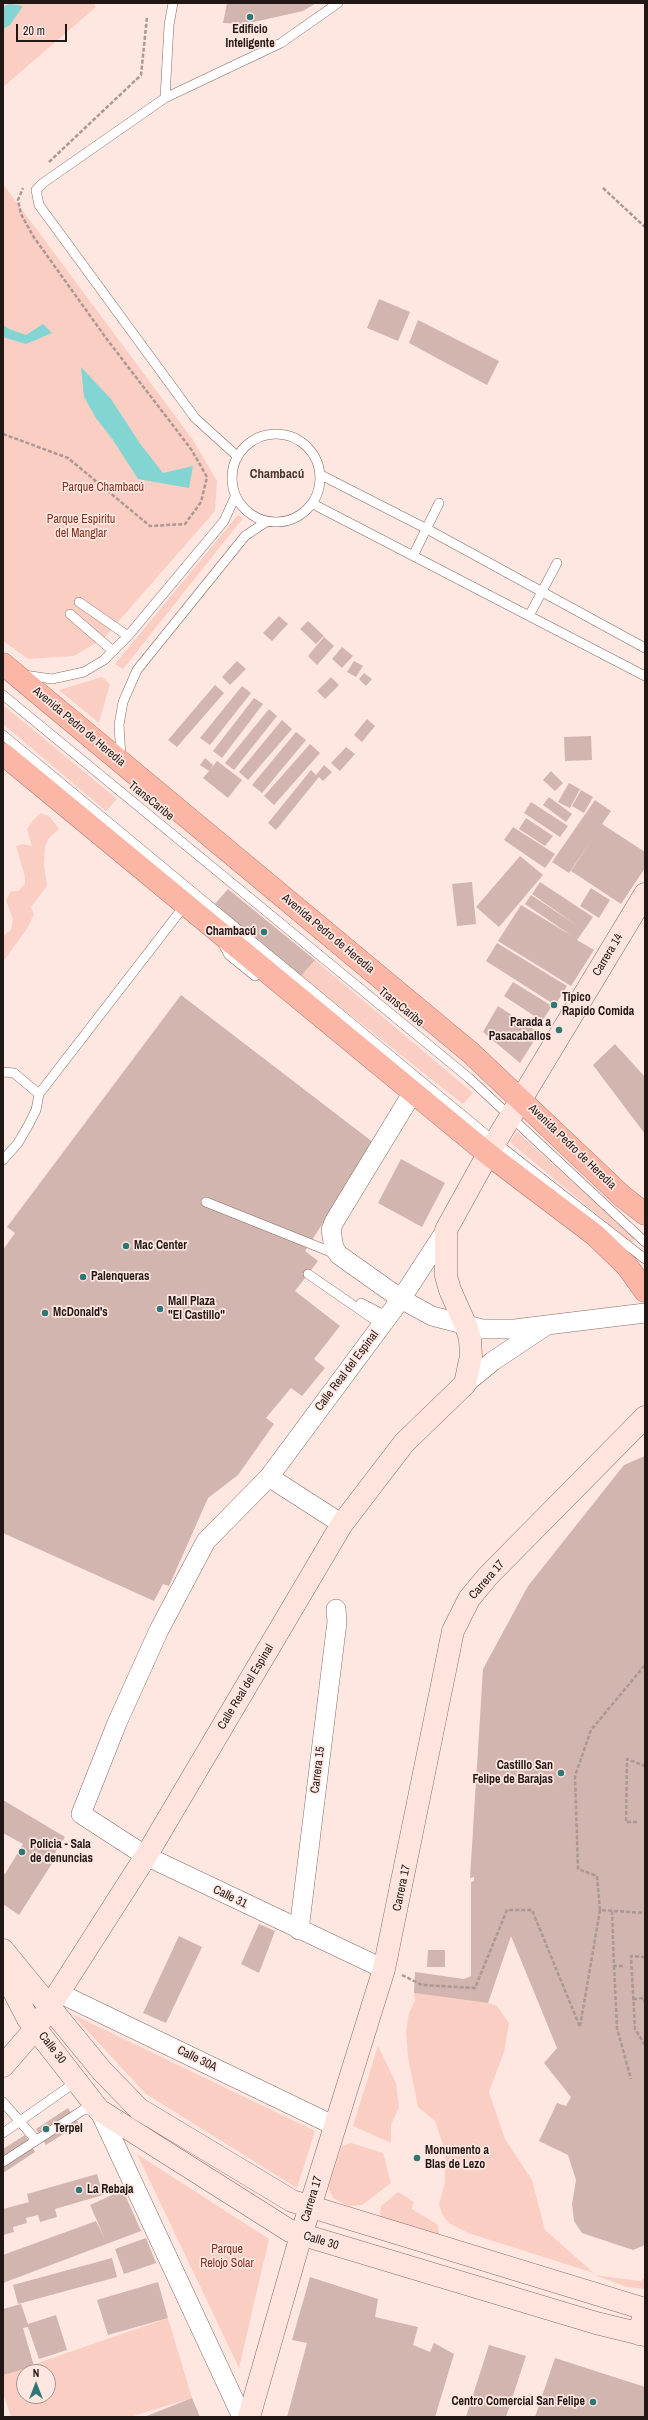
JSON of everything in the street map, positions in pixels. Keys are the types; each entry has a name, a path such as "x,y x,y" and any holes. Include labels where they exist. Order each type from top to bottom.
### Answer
{"highway":[{"name":"Avenida Pedro de Heredia","path":"6,666 461,1044 516,1108 645,1214"},
{"path":"3,754 214,929 411,1096 492,1148 611,1248 645,1291"}],"main road":[{"name":"Carrera 14","path":"516,1108 645,894"},
{"name":"Calle Real del Espinal","path":"3,2066 32,2024 54,2000 146,1856 342,1524 404,1443 465,1384 471,1356 466,1326 456,1308 446,1276 446,1230 516,1108"},
{"name":"Carrera 17","path":"249,2417 301,2235 384,1969 454,1631 469,1599 488,1576 645,1417"},
{"name":"Calle 30","path":"3,1950 54,2000 102,2072 139,2109 292,2202 645,2309"},
{"path":"3,1976 13,1990 32,2024"},
{"path":"3,1996 32,2024"},
{"name":"Calle 30","path":"32,2024 99,2110 290,2231 642,2335"},
{"path":"642,2335 645,2309"}],"street":[{"path":"339,1255 332,1239 331,1230 334,1222 411,1096"},
{"name":"Calle Real del Espinal","path":"81,1814 117,1723 159,1630 206,1541 269,1477 401,1299 446,1230"},
{"name":"Calle Real del Espinal","path":"339,1255 401,1299 432,1316 466,1326 499,1330 645,1313"},
{"name":"Calle Real del Espinal","path":"465,1384 518,1344 547,1325"},
{"path":"269,1477 342,1524"},
{"name":"Carrera 15","path":"299,1930 337,1622 336,1609"},
{"name":"Calle 31","path":"81,1814 146,1856 299,1930 384,1969"},
{"name":"Calle 30A","path":"54,2000 335,2126"},
{"path":"99,2110 242,2417"}],"lane":[{"path":"164,98 169,25 173,3"},
{"path":"237,456 195,418 40,205 36,190 43,183 164,98 280,43 338,3"},
{"path":"271,434 285,434 299,440 310,449 317,461 321,475 319,490 313,504 304,513 292,520 280,523 266,522 254,517 242,508 235,496 231,483 232,469 237,456 246,445 257,438 271,434"},
{"path":"321,475 427,529 645,648"},
{"path":"6,666 29,677 52,679 84,672 104,660 128,636 224,521 235,496"},
{"path":"413,556 439,503"},
{"path":"313,504 645,676"},
{"path":"121,762 119,725 123,702 137,670 245,536 266,522"},
{"path":"529,616 556,563"},
{"path":"79,602 128,636"},
{"path":"70,614 113,651"},
{"name":"TransCaribe","path":"3,695 469,1078 516,1108 645,1242"},
{"path":"3,734 492,1148 645,1259"},
{"path":"3,1160 18,1143 29,1124 36,1110 40,1094 185,905"},
{"path":"214,929 229,955 260,980"},
{"path":"297,1010 411,1096"},
{"path":"3,1072 14,1074 40,1094"},
{"path":"206,1202 339,1255"},
{"path":"308,1274 385,1321"},
{"path":"361,1303 385,1321"},
{"path":"3,2133 77,2081"},
{"path":"3,2102 21,2120 36,2140"},
{"path":"3,2162 83,2110 99,2110"}],"path":[{"path":"603,188 645,227"},
{"path":"384,1969 410,1977 422,1985 475,1988 507,1910 532,1910 580,2027 600,1910 596,1876 578,1869 575,1776 591,1730 645,1665"},
{"path":"637,1822 626,1822 627,1759 645,1766"},
{"path":"600,1910 645,1913"},
{"path":"612,1911 617,2028 631,2079"},
{"path":"645,1957 631,1956 635,2029 645,2045"},
{"path":"614,1966 623,1966"},
{"path":"633,1999 644,1998 645,2003"}],"green space":[{"path":"3,3 93,3 96,7 3,87"},
{"name":"Parque Chambacú","path":"3,184 193,440 217,481 215,511 104,638 74,656 28,659 3,641"},
{"path":"238,515 243,518 123,669 115,664"},
{"path":"102,677 110,684 99,723 59,690"},
{"path":"3,705 117,799 106,811 3,724"},
{"path":"41,813 50,817 59,829 49,838 45,847 44,864 47,886 31,907 34,914 28,927 3,962 3,936 11,930 13,919 6,900 11,891 18,891 25,884 25,877 16,846 22,844 32,846 27,829 33,820"},
{"path":"315,960 473,1093 463,1104 301,976"},
{"path":"517,1132 635,1238 631,1243 510,1142"},
{"path":"414,1993 488,2003 497,2006 509,2023 504,2052 489,2092 505,2139 532,2180 545,2230 594,2273 468,2233 449,2223 442,2214 439,2204 445,2182 445,2151 435,2121 418,2107 408,2057 406,2031 409,2013 415,2001"},
{"path":"72,2014 315,2131 297,2188 146,2094"},
{"path":"378,2046 396,2083 399,2107 391,2125 391,2143 353,2126"},
{"path":"351,2143 383,2153 391,2183 362,2205 348,2206 333,2198 328,2187 342,2146"},
{"name":"Parque Relojo Solar","path":"137,2154 269,2239 239,2368"},
{"path":"398,2192 414,2202 412,2209 438,2225 439,2237 391,2223 380,2216 381,2206"},
{"path":"595,2275 640,2281 645,2278 645,2289 627,2287"},
{"path":"168,2318 192,2398 130,2417 11,2417 3,2393 3,2375 16,2371 16,2404 56,2404 56,2364 35,2364"}],"water":[{"path":"10,4 23,6 10,25 3,29 3,7"},
{"path":"43,324 52,333 26,344 3,337 3,325 9,329 26,335"},
{"path":"81,367 111,399 141,445 163,473 193,466 189,488 138,479 113,440 96,418 84,397"}],"building":[{"name":"Edificio Inteligente","path":"227,3 316,3 303,11 245,24 223,23"},
{"path":"379,299 410,312 398,341 367,328"},
{"path":"418,320 499,361 487,385 409,343"},
{"path":"279,616 288,624 272,641 263,633"},
{"path":"308,621 324,636 316,644 300,629"},
{"path":"324,637 334,646 317,665 308,656"},
{"path":"342,647 353,656 342,668 332,659"},
{"path":"237,661 246,669 230,685 222,677"},
{"path":"354,661 363,666 356,677 347,672"},
{"path":"364,673 372,679 366,686 359,679"},
{"path":"331,677 339,685 325,699 317,691"},
{"path":"215,685 224,693 177,747 168,740"},
{"path":"242,686 251,693 210,745 200,738"},
{"path":"254,698 263,704 222,758 213,751"},
{"path":"269,709 277,716 234,770 225,763"},
{"path":"367,719 375,726 362,742 354,735"},
{"path":"282,720 292,729 248,780 239,772"},
{"path":"296,732 306,740 262,793 252,785"},
{"path":"591,736 592,760 565,761 564,737"},
{"path":"310,744 320,753 274,805 264,796"},
{"path":"346,747 355,754 340,771 331,763"},
{"path":"205,758 213,765 210,770 217,761 242,780 228,798 203,778 209,771 200,765"},
{"path":"324,765 332,772 323,781 319,777 276,830 268,823 311,770 316,775"},
{"path":"551,771 563,783 555,791 543,780"},
{"path":"569,783 580,789 570,808 558,802"},
{"path":"581,790 593,797 584,813 572,806"},
{"path":"549,797 572,814 566,822 543,805"},
{"path":"595,800 611,811 602,824 645,852 645,868 621,904 571,871 594,837 569,873 552,862"},
{"path":"531,802 568,826 560,837 524,813"},
{"path":"526,818 553,836 545,846 519,829"},
{"path":"513,827 555,854 545,868 504,840"},
{"path":"520,856 543,875 499,927 476,907"},
{"path":"472,882 476,924 457,926 452,884"},
{"path":"540,882 593,917 577,940 594,950 571,986 498,941 521,905 572,936 525,904 531,895 579,927 532,894"},
{"path":"591,888 610,900 599,918 580,906"},
{"name":"Chambacú","path":"228,889 315,960 301,976 214,905"},
{"path":"497,943 567,986 555,1005 486,961"},
{"path":"513,982 552,1006 542,1021 504,996"},
{"name":"Mall Plaza \"El Castillo\"","path":"181,995 374,1143 305,1251 318,1261 295,1291 340,1326 314,1359 325,1368 302,1396 291,1388 266,1418 274,1424 238,1475 208,1498 169,1586 163,1584 154,1601 3,1533 3,1250 15,1233 7,1227"},
{"path":"498,1006 539,1033 520,1063 483,1032"},
{"path":"615,1044 645,1077 645,1134 593,1065"},
{"path":"401,1159 445,1183 422,1227 378,1203"},
{"name":"Castillo San Felipe de Barajas","path":"645,1456 645,2245 633,2250 582,2233 574,2221 572,2204 576,2180 568,2155 539,2141 557,2103 566,2106 571,2097 544,2063 557,2048 511,1936 488,2003 414,1993 415,1972 464,1979 471,1976 471,1882 474,1881 474,1877 470,1878 483,1669 528,1586 624,1465"},
{"path":"3,1800 65,1837 50,1861 53,1862 19,1915 3,1904 3,1873 5,1874 23,1844 3,1833"},
{"path":"259,1924 275,1931 259,1973 241,1964"},
{"path":"179,1936 202,1947 166,2023 143,2013"},
{"path":"428,1950 445,1950 445,1967 427,1967"},
{"path":"68,2108 79,2124 46,2145 36,2129"},
{"path":"25,2135 35,2152 3,2173 3,2149"},
{"path":"97,2174 103,2195 55,2209 57,2217 40,2222 38,2215 26,2218 27,2223 13,2227 14,2232 3,2235 3,2209 29,2202 27,2194"},
{"path":"123,2190 141,2231 3,2283 3,2255 96,2221 105,2239 90,2205"},
{"path":"146,2238 156,2263 124,2274 115,2249"},
{"path":"112,2258 117,2277 18,2304 13,2285"},
{"path":"310,2277 378,2299 375,2317 418,2327 413,2345 430,2352 434,2343 454,2354 435,2417 287,2417 307,2343 292,2340"},
{"path":"158,2282 168,2318 108,2335 97,2300"},
{"path":"21,2304 28,2324 56,2315 67,2350 39,2359 28,2327 23,2328 33,2364 16,2364 16,2371 3,2375 3,2309"},
{"path":"489,2345 526,2356 506,2417 466,2417"},
{"name":"Centro Comercial San Felipe","path":"555,2358 645,2387 645,2417 535,2417"},
{"path":"192,2398 200,2417 144,2417"}],"place":[{"name":"Edificio Inteligente","path":"250,17"},
{"name":"Chambacú","path":"264,932"},
{"name":"Tipico Rapido Comida","path":"554,1005"},
{"name":"Parada a Pasacaballos","path":"559,1030"},
{"name":"Mac Center","path":"126,1246"},
{"name":"Palenqueras","path":"83,1277"},
{"name":"Mall Plaza \"El Castillo\"","path":"160,1309"},
{"name":"McDonald's","path":"45,1313"},
{"name":"Castillo San Felipe de Barajas","path":"561,1773"},
{"name":"Policia - Sala de denuncias","path":"22,1852"},
{"name":"Terpel","path":"46,2129"},
{"name":"Monumento a Blas de Lezo","path":"417,2158"},
{"name":"La Rebaja","path":"79,2190"},
{"name":"Centro Comercial San Felipe","path":"593,2402"}],"district":[{"name":"Chambacú","path":"277,475"}],"park label":[{"name":"Parque Espiritu del Manglar","path":"81,527"}]}
